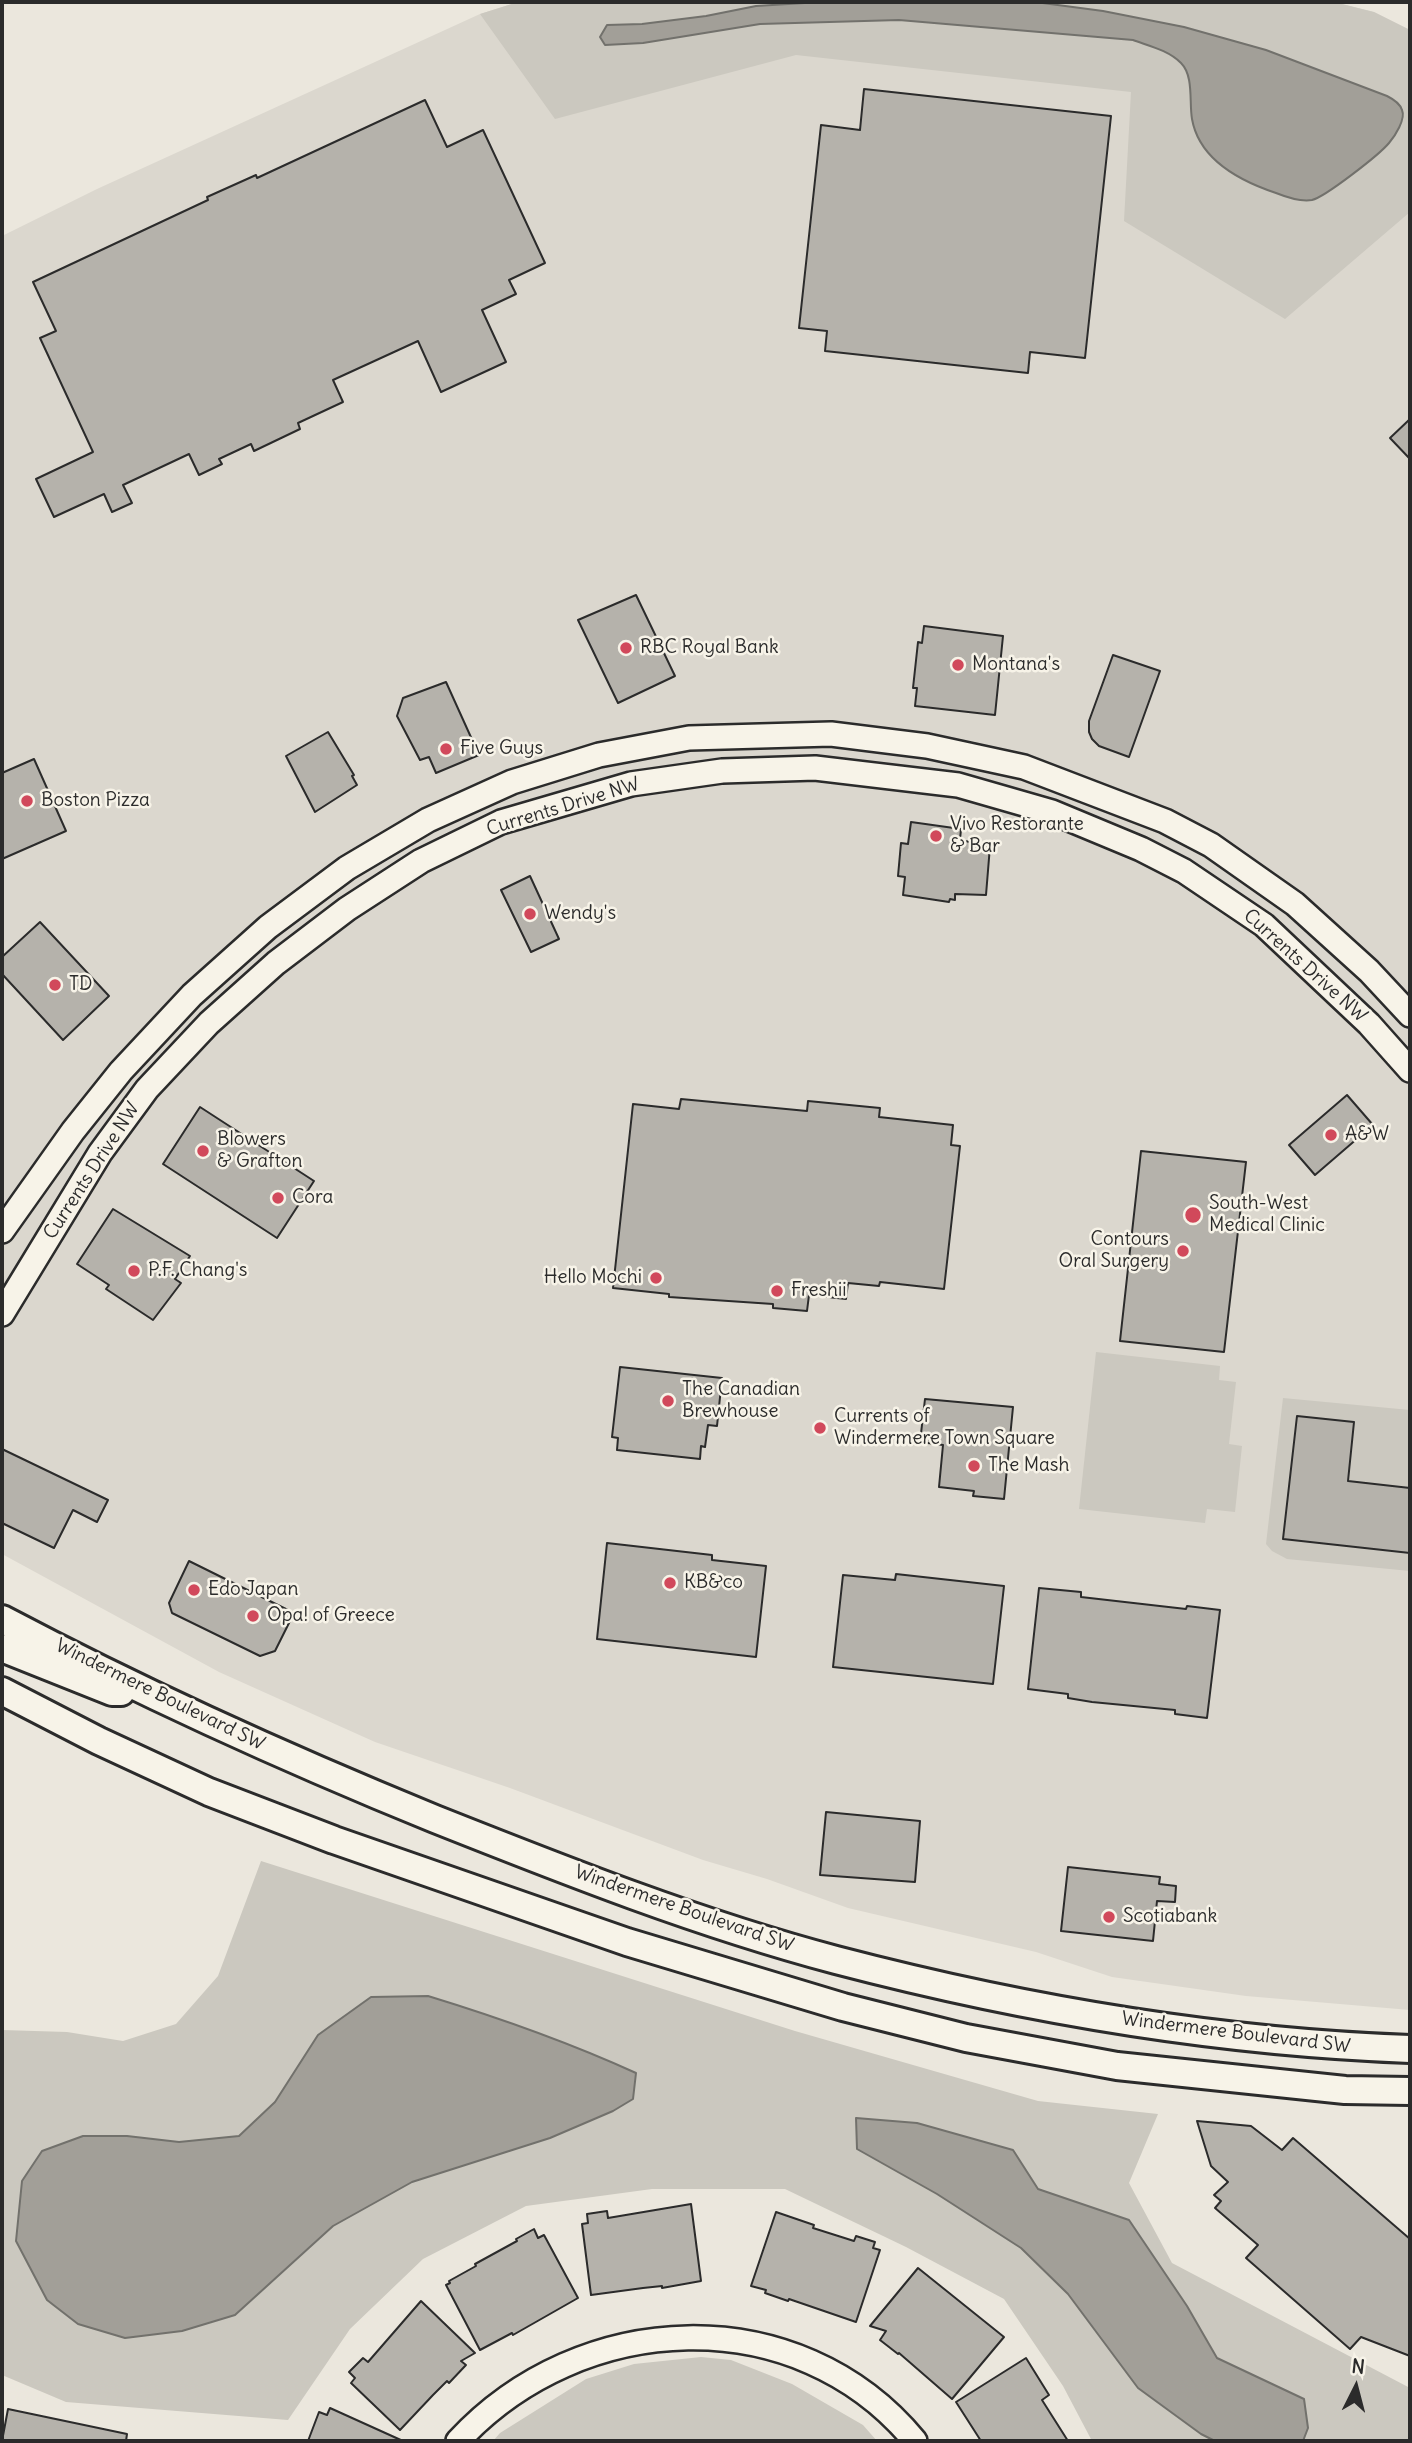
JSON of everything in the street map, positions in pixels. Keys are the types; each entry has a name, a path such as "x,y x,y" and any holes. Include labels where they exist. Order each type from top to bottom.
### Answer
{"main road":[{"name":"Windermere Boulevard SW","path":"2,1619 151,1693 358,1787 502,1846 707,1920 836,1960 1030,2004 1133,2022 1345,2046 1410,2049"},
{"path":"2,1648 112,1692 151,1693"},
{"path":"2,1691 99,1741 209,1792 334,1840 627,1942 843,2007 966,2038 1117,2066 1345,2090 1410,2091"}],"street":[{"name":"Currents Drive NW","path":"2,1231 73,1131 121,1071 192,995 268,927 346,868 428,820 512,782 599,755 689,738 831,734 927,746 1024,767 1166,821 1211,845 1295,904 1369,971 1410,1015"},
{"name":"Currents Drive NW","path":"2,1314 100,1153 147,1089 209,1023 276,963 347,909 421,861 501,822 631,784 722,771 814,768 958,785 1052,812 1141,849 1184,871 1264,925 1370,1024 1410,1070"},
{"path":"458,2441 498,2402 547,2372 579,2358 647,2340 681,2337 745,2342 796,2357 827,2370 855,2386 884,2409 915,2441"}],"shaded area":[{"path":"518,2 1334,2 1374,12 1410,30 1410,2010 1246,1996 1112,1977 1036,1952 848,1908 703,1860 510,1788 375,1742 219,1672 2,1554 2,236 97,189 480,14"},
{"path":"518,2 1334,2 1374,12 1410,30 1410,212 1285,319 1124,221 1131,92 796,55 555,119 480,14"},
{"path":"821,2 1035,2 1103,11 1184,27 1266,50 1387,96 1400,105 1403,114 1391,140 1375,157 1328,192 1312,200 1303,200 1284,196 1249,182 1212,157 1196,133 1185,68 1170,55 1133,40 899,20 760,24 643,43 605,45 600,37 607,25 642,24 706,16 756,6"},
{"path":"1096,1352 1220,1366 1219,1380 1236,1382 1229,1444 1242,1446 1235,1512 1207,1509 1205,1523 1079,1509"},
{"path":"1283,1398 1410,1410 1410,1571 1287,1559 1272,1551 1266,1544"},
{"path":"261,1861 795,2031 1038,2101 1158,2114 1129,2183 1172,2263 1410,2388 1410,2441 1092,2441 1063,2386 1004,2299 906,2247 785,2189 652,2189 526,2206 423,2259 350,2329 288,2420 66,2402 2,2375 2,2030 67,2032 123,2041 176,2024 218,1976"},
{"path":"428,1996 534,2031 636,2073 633,2099 613,2111 550,2138 412,2182 333,2226 235,2315 182,2331 125,2338 78,2324 47,2300 16,2241 22,2181 42,2151 83,2136 127,2136 179,2142 239,2136 275,2102 318,2035 371,1997"},
{"path":"856,2118 917,2123 1013,2150 1038,2189 1129,2220 1187,2306 1217,2358 1304,2399 1308,2428 1303,2441 1215,2441 1201,2434 1138,2388 1068,2294 1021,2248 937,2194 857,2149"},
{"path":"701,2357 731,2360 792,2384 863,2425 877,2441 493,2441 500,2433 586,2379 634,2364"}],"building":[{"path":"864,89 1111,116 1085,358 1030,352 1028,373 825,351 827,331 799,328 821,125 860,130"},
{"path":"425,100 447,147 483,130 545,263 509,280 516,294 482,310 506,362 441,392 418,341 333,380 343,402 298,423 300,429 254,451 251,444 219,459 222,464 199,475 189,454 123,485 132,503 112,512 104,494 54,517 36,479 93,452 40,338 56,331 33,282 208,200 207,197 256,175 257,178"},
{"path":"1410,419 1410,459 1390,438"},
{"name":"RBC Royal Bank","path":"636,595 675,676 618,703 578,620"},
{"name":"Montana's","path":"924,626 1003,636 995,715 915,706 917,688 913,688 918,642 922,643"},
{"path":"1113,655 1160,671 1129,757 1099,746 1089,732 1089,721"},
{"path":"446,682 479,755 436,773 429,757 420,760 397,716 403,698"},
{"path":"328,732 354,775 352,776 357,785 315,812 286,756"},
{"name":"Boston Pizza","path":"34,759 66,831 2,859 2,773"},
{"path":"911,822 961,829 960,840 990,846 986,895 955,894 955,900 950,899 949,902 903,895 905,877 898,876 901,843 908,844"},
{"name":"Wendy's","path":"530,876 559,939 531,952 501,890"},
{"name":"TD","path":"40,922 109,996 63,1040 2,974 2,957"},
{"name":"A&W","path":"1347,1095 1373,1125 1315,1175 1289,1145"},
{"path":"681,1099 807,1111 808,1101 880,1108 879,1117 953,1125 951,1145 960,1146 944,1289 880,1282 879,1286 848,1283 846,1299 809,1295 807,1311 773,1308 773,1304 669,1297 669,1294 613,1288 633,1104 679,1109"},
{"path":"200,1107 314,1181 277,1238 163,1164"},
{"name":"Contours Oral Surgery","path":"1141,1151 1246,1162 1224,1352 1120,1341"},
{"name":"P.F. Chang's","path":"113,1209 190,1256 175,1279 181,1283 153,1320 106,1289 109,1285 77,1264"},
{"name":"The Canadian Brewhouse","path":"620,1367 722,1378 717,1426 708,1425 705,1447 701,1446 700,1459 617,1450 618,1438 612,1437"},
{"path":"925,1399 1013,1407 1004,1499 973,1496 974,1491 939,1487 943,1445 920,1442"},
{"path":"1297,1416 1354,1422 1348,1481 1410,1488 1410,1553 1283,1539"},
{"path":"2,1449 108,1500 97,1522 73,1510 54,1548 2,1523"},
{"path":"607,1543 712,1555 712,1560 766,1566 756,1657 597,1639"},
{"path":"189,1561 294,1613 275,1651 260,1656 172,1613 169,1603"},
{"path":"896,1574 1004,1586 993,1684 833,1667 843,1575 895,1580"},
{"path":"1039,1588 1081,1592 1081,1597 1186,1609 1187,1606 1220,1610 1207,1718 1175,1714 1175,1710 1092,1702 1068,1698 1068,1694 1028,1689"},
{"path":"826,1812 920,1821 915,1882 820,1875"},
{"name":"Scotiabank","path":"1068,1867 1160,1877 1159,1884 1176,1886 1175,1902 1157,1901 1153,1941 1061,1931"},
{"path":"1197,2121 1251,2126 1282,2150 1293,2138 1410,2239 1410,2356 1361,2337 1350,2349 1246,2258 1258,2245 1215,2208 1221,2201 1214,2195 1228,2182 1211,2166"},
{"path":"691,2204 701,2281 591,2295 582,2224 588,2223 587,2214 607,2211 608,2218"},
{"path":"776,2212 814,2225 813,2228 854,2241 856,2236 875,2242 873,2248 880,2250 856,2322 789,2299 788,2301 751,2286"},
{"path":"534,2229 538,2238 544,2235 578,2298 513,2335 512,2333 480,2350 446,2285 476,2266 475,2264"},
{"path":"918,2268 1004,2337 952,2399 880,2340 886,2331 870,2326"},
{"path":"421,2301 475,2353 461,2361 466,2365 400,2430 351,2383 355,2378 349,2372 363,2358 368,2362"},
{"path":"1026,2358 1049,2395 1042,2400 1068,2441 981,2441 956,2402"},
{"path":"330,2408 403,2441 308,2441 319,2412 327,2415"},
{"path":"8,2409 127,2434 126,2441 2,2441"}],"place":[{"name":"RBC Royal Bank","path":"626,648"},
{"name":"Montana's","path":"958,665"},
{"name":"Five Guys","path":"446,749"},
{"name":"Boston Pizza","path":"27,801"},
{"name":"Vivo Restorante & Bar","path":"936,836"},
{"name":"Wendy's","path":"530,914"},
{"name":"TD","path":"55,985"},
{"name":"A&W","path":"1331,1135"},
{"name":"Blowers & Grafton","path":"203,1151"},
{"name":"Cora","path":"278,1198"},
{"name":"South-West Medical Clinic","path":"1193,1215"},
{"name":"Contours Oral Surgery","path":"1183,1251"},
{"name":"P.F. Chang's","path":"134,1271"},
{"name":"Hello Mochi","path":"656,1278"},
{"name":"Freshii","path":"777,1291"},
{"name":"The Canadian Brewhouse","path":"668,1401"},
{"name":"Currents of Windermere Town Square","path":"820,1428"},
{"name":"The Mash","path":"974,1466"},
{"name":"KB&co","path":"670,1583"},
{"name":"Edo Japan","path":"194,1590"},
{"name":"Opa! of Greece","path":"253,1616"},
{"name":"Scotiabank","path":"1109,1917"}]}
